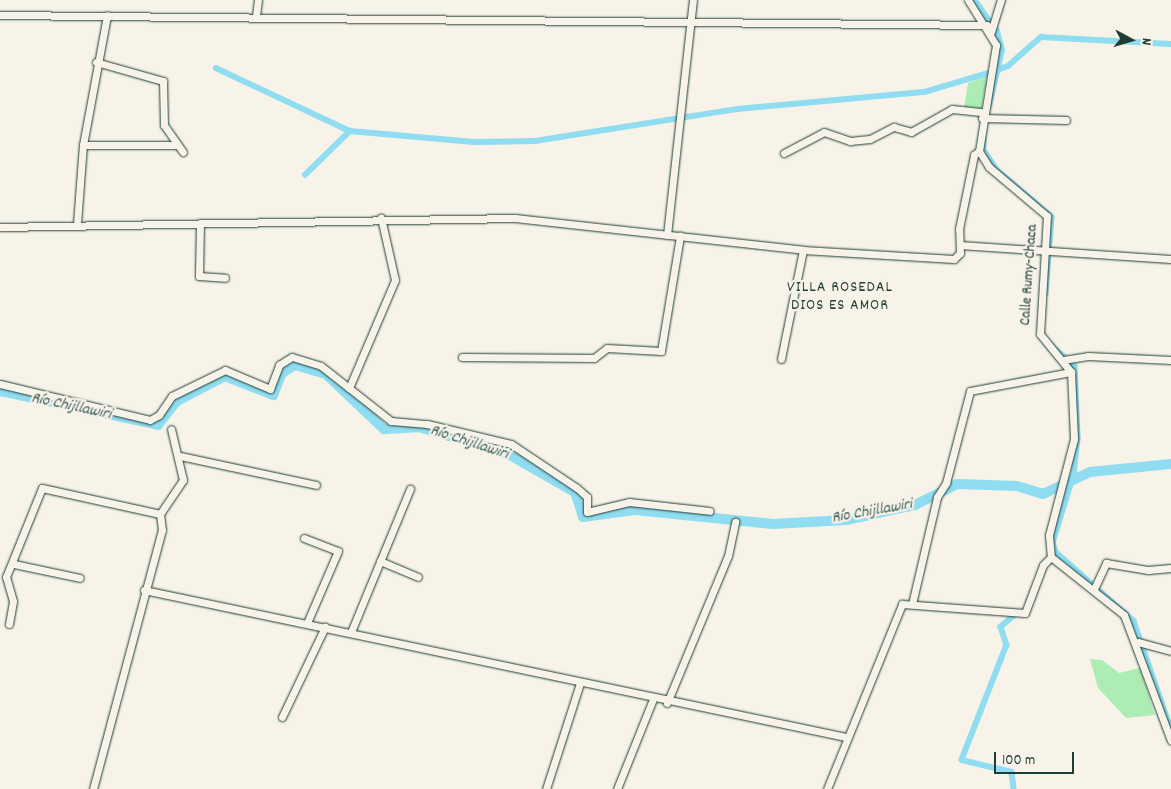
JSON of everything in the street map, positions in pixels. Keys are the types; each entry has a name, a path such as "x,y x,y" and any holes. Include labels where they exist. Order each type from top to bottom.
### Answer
{"street":[{"path":"256,16 258,0"},
{"path":"668,235 679,121 693,22 693,0"},
{"path":"0,227 381,218 515,218 804,250 954,258 960,245 974,156 979,151 982,115 996,45 989,28 968,0"},
{"path":"989,28 1001,0"},
{"path":"0,15 256,16 989,28"},
{"path":"77,224 83,145 96,62 107,15"},
{"path":"96,62 163,82 162,115 177,145 183,152"},
{"path":"784,153 824,132 850,141 870,139 894,127 911,132 952,109 982,115 1066,120"},
{"path":"83,145 177,145"},
{"name":"Calle Rumy-Chaca","path":"979,151 990,167 1047,216 1050,251 1040,334 1066,359 1071,372"},
{"path":"349,388 395,280 381,218"},
{"path":"200,223 199,276 225,278"},
{"path":"462,357 594,358 607,348 661,351 680,236"},
{"path":"960,245 1171,260"},
{"path":"781,359 804,250"},
{"path":"0,384 150,420 159,415 172,396 225,370 270,389 279,365 292,357 321,366 391,421 426,424 511,444 577,488 587,497 587,512 629,502 710,511"},
{"path":"1066,359 1171,360"},
{"path":"912,604 937,497 946,483 970,391 1071,372 1074,439 1062,492 1049,535 1051,557"},
{"path":"93,789 144,590 162,530 160,514 183,480 180,456 171,429"},
{"path":"180,456 316,485"},
{"path":"9,624 13,596 6,577 14,564 42,488 160,514"},
{"path":"351,632 410,489"},
{"path":"667,703 728,556 735,522"},
{"path":"304,538 338,551 307,623"},
{"path":"826,789 902,604 1025,613 1043,565 1051,557"},
{"path":"1051,557 1095,587 1124,615 1142,644 1171,741"},
{"path":"380,561 418,577"},
{"path":"14,564 80,578"},
{"path":"1095,587 1106,564 1148,570 1171,568"},
{"path":"144,590 351,632 667,703 846,737"},
{"path":"282,718 325,627"},
{"path":"1142,644 1171,651"},
{"path":"546,789 580,683"},
{"path":"617,789 653,699"}],"green space":[{"path":"987,76 981,110 964,108 968,83"},
{"path":"1090,659 1102,660 1119,673 1140,668 1155,715 1126,718 1098,688"}],"waterway":[{"path":"975,0 992,24"},
{"path":"989,106 1002,50 997,31"},
{"path":"995,71 1008,66 1041,37 1171,44"},
{"path":"216,68 350,131 474,142 535,141 737,109 925,92 988,73"},
{"path":"305,175 350,131"},
{"path":"984,137 984,150 997,170 1052,217 1046,293"},
{"path":"1052,346 1075,366 1078,438 1074,475 1053,543 1056,552 1134,621 1171,729"},
{"name":"Río Chijllawiri","path":"0,391 158,425 177,401 225,376 273,395 282,373 295,365 326,374 384,429 419,427 508,454 575,492 583,517 635,510 773,524 846,520 915,505 957,484 1017,486 1043,494 1090,472 1171,464"},
{"path":"1013,617 1001,627 1007,645 962,760 1012,772 1014,789"}],"district":[{"name":"VILLA ROSEDAL DIOS ES AMOR","path":"840,297"}]}
